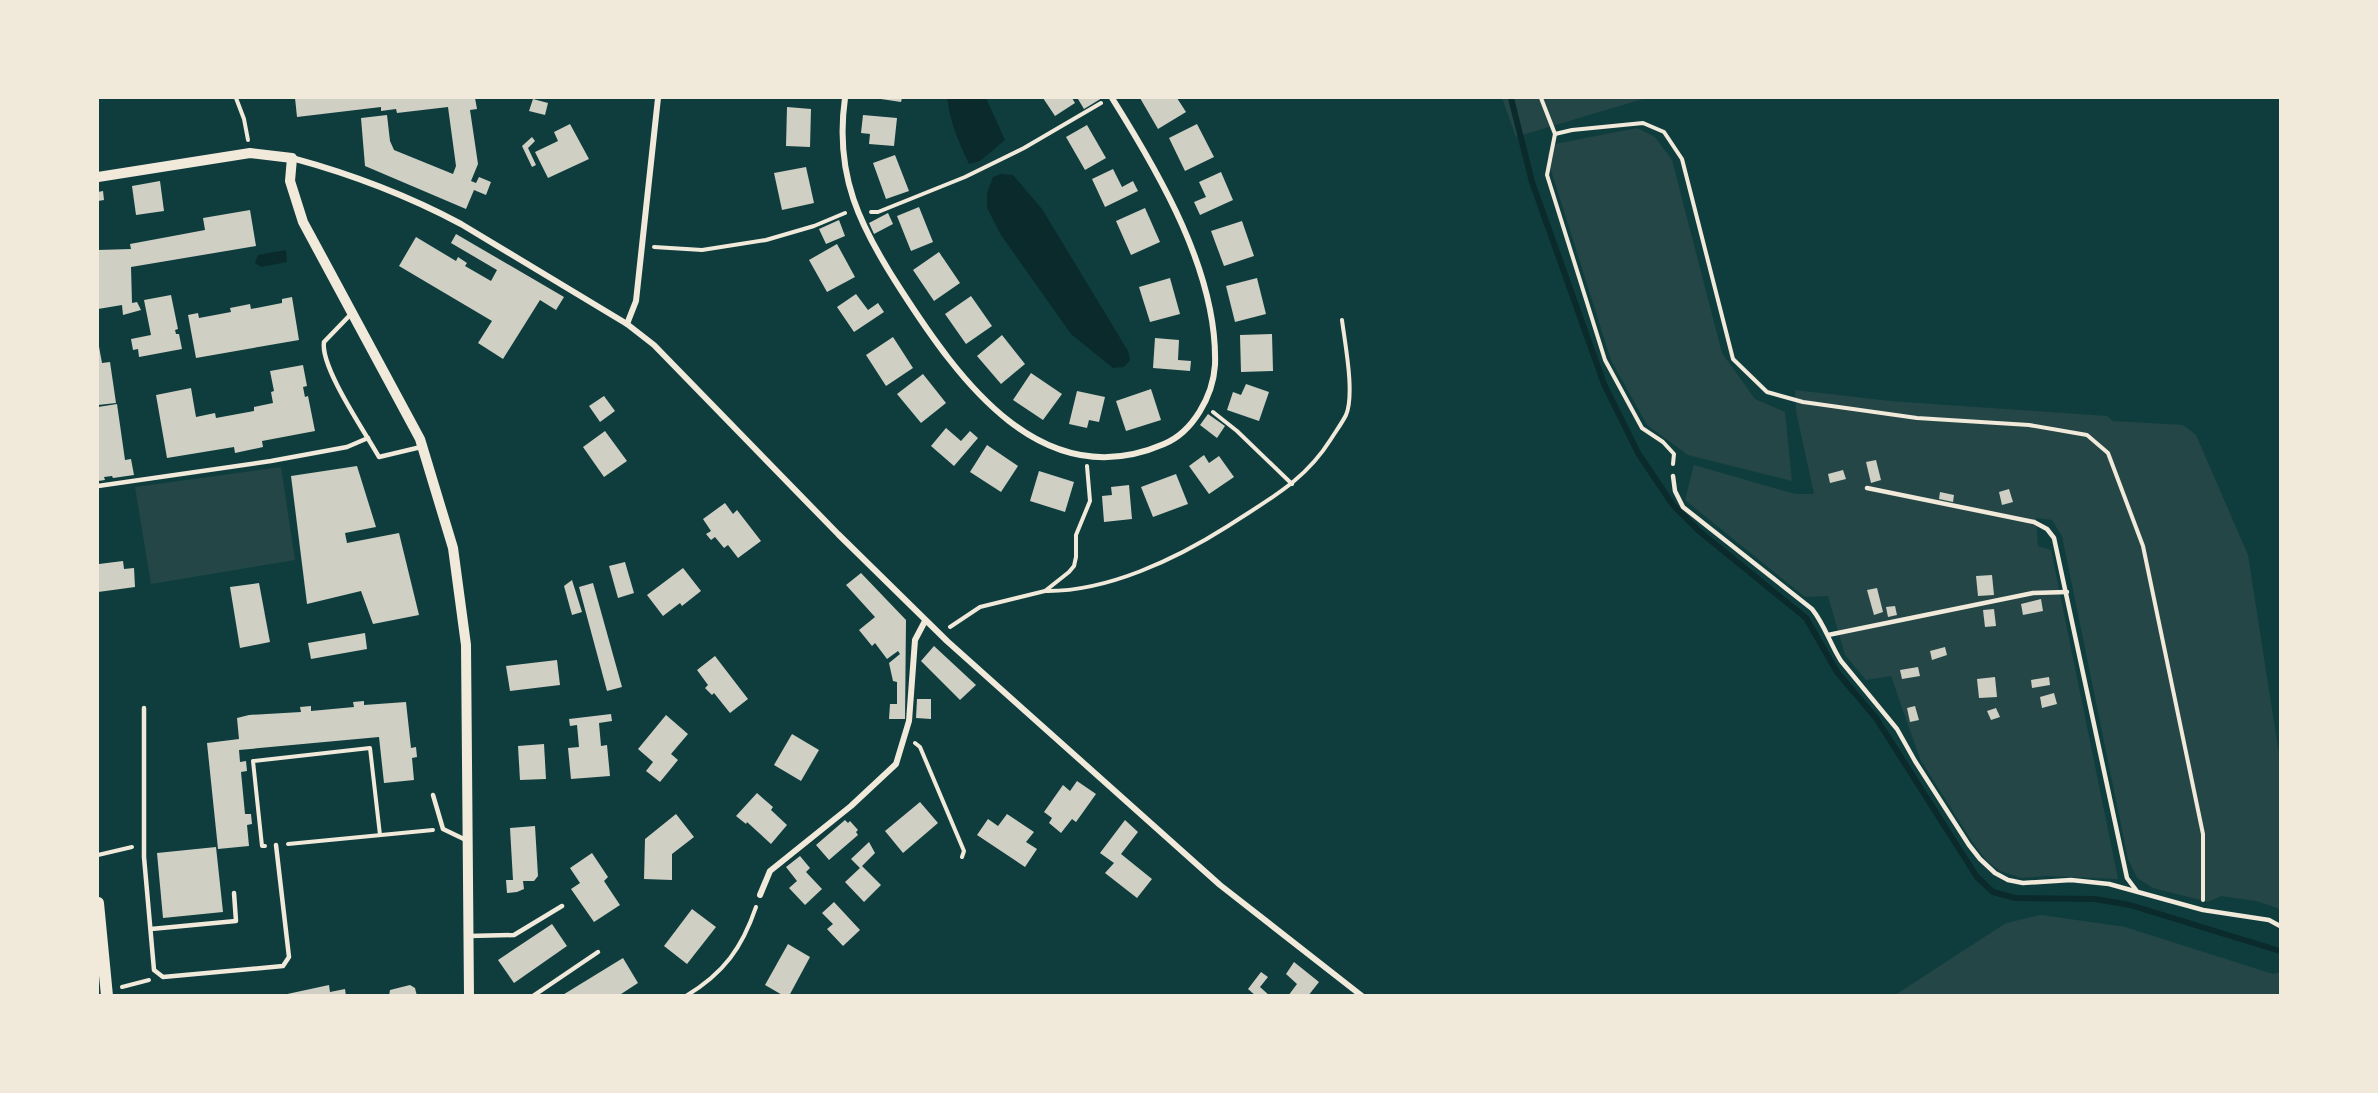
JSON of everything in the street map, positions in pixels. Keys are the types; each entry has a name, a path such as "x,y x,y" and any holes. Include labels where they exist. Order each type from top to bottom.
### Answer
{"main road":[{"path":"98,903 104,992"}],"street":[{"path":"627,324 636,301 658,98"},
{"path":"845,98 841,143 849,184 858,212 884,263 912,308 952,363 990,407 1027,435 1050,446 1086,457 1102,459 1137,454 1168,443 1182,434 1201,407 1212,385 1214,346 1212,322 1199,269 1149,156 1112,98"},
{"path":"98,177 250,153 292,158 339,170 434,209 627,324 681,371 925,621 1220,885 1362,996"},
{"path":"292,158 290,181 303,222 422,447 453,548 465,645 469,996"},
{"path":"760,895 770,871 851,806 896,764 909,721 915,640 925,621"}],"lane":[{"path":"352,313 324,342 327,365 379,457 422,447"},
{"path":"98,486 271,461 347,447 368,438"},
{"path":"1673,476 1675,491 1683,507 1812,609 1822,622 1841,660 1897,729 1915,761 1980,860 1995,873 2008,880 2023,883 2087,881 2136,890 2203,910 2269,920 2280,926"},
{"path":"1867,488 2034,522 2047,529 2054,538 2127,878 2136,890"},
{"path":"1828,635 2033,593 2067,592"},
{"path":"144,708 144,844 154,970 157,974 163,977 283,966 289,957 276,845"},
{"path":"433,795 443,829 468,841"},
{"path":"151,929 236,921 234,893"},
{"path":"468,936 514,935 562,906"},
{"path":"533,996 598,952"}],"path":[{"path":"236,98 244,118 250,153"},
{"path":"641,246 707,249 766,240 814,226 847,213 878,212 965,177 1024,148 1107,98"},
{"path":"1541,98 1555,134 1546,175 1605,360 1642,428 1663,442 1674,454 1673,476"},
{"path":"1555,134 1643,123 1664,132 1682,159 1733,359 1767,392 1803,402 1917,418 2029,424 2087,435 2108,453 2143,546 2203,834 2203,910"},
{"path":"940,634 980,607 1045,591 1062,592 1108,581 1155,565 1200,544 1276,497 1309,470 1346,416 1350,399 1342,320"},
{"path":"1201,407 1215,413 1237,431 1292,484"},
{"path":"1045,591 1074,566 1076,535 1090,501 1086,457"},
{"path":"905,735 920,747 964,851 962,857"},
{"path":"380,835 370,748 254,761 262,846 276,845 443,829"},
{"path":"98,855 144,844"},
{"path":"686,996 724,968 735,954 752,919 760,895"},
{"path":"104,992 145,982 157,974"}],"shaded area":[{"path":"947,98 986,98 1005,140 980,161 969,164 955,132"},
{"path":"1502,98 1646,98 1516,137"},
{"path":"1637,128 1655,137 1672,160 1722,353 1755,399 1785,412 1792,481 1688,455 1647,425 1611,360 1549,164 1548,153 1555,144"},
{"path":"1001,174 1013,175 1042,209 1128,351 1130,360 1124,367 1113,368 1071,334 1001,235 987,208 987,193 993,177"},
{"path":"286,250 287,262 261,267 255,263 258,255"},
{"path":"1795,390 1890,401 2107,416 2113,421 2183,425 2196,435 2248,555 2280,761 2280,909 2256,901 2221,896 2208,902 2153,888 2137,878 2128,859 2062,536 2052,520 2036,518 2038,546 2051,550 2118,879 2046,876 2022,878 2000,871 1987,861 1973,843 1920,759 1891,676 1866,680 1845,655 1828,596 1805,597 1685,500 1694,465 1795,494 1814,494 1796,411"},
{"path":"281,467 295,560 151,584 135,487"},
{"path":"2041,915 2125,927 2273,974 2280,972 2280,995 1895,995 2006,923"}],"building":[{"path":"295,98 475,98 477,109 470,110 478,164 471,181 476,183 479,177 491,182 486,195 474,190 466,209 365,166 361,118 387,115 390,141 394,150 453,174 456,166 448,107 397,113 396,109 381,111 381,107 297,117"},
{"path":"874,98 902,98 901,102"},
{"path":"1043,98 1072,98 1075,103 1055,116"},
{"path":"1102,98 1084,109 1078,99"},
{"path":"1140,98 1177,98 1186,112 1158,129"},
{"path":"533,99 548,103 545,115 529,111"},
{"path":"787,107 811,109 810,147 786,146"},
{"path":"863,115 897,118 894,146 869,144 870,134 861,133"},
{"path":"570,124 589,159 548,178 535,152 558,141 554,132"},
{"path":"1197,124 1214,157 1185,171 1169,138"},
{"path":"1087,125 1106,158 1085,170 1066,137"},
{"path":"532,137 535,141 528,148 536,165 532,167 522,146"},
{"path":"895,155 909,191 886,199 873,163"},
{"path":"806,167 814,203 782,210 774,173"},
{"path":"1113,169 1122,187 1133,181 1138,191 1105,207 1092,179"},
{"path":"1221,172 1233,200 1200,215 1194,202 1206,197 1199,182"},
{"path":"160,181 164,211 136,215 132,186"},
{"path":"103,191 104,200 98,201 98,192"},
{"path":"919,207 933,242 911,251 897,216"},
{"path":"1145,208 1160,242 1131,255 1116,221"},
{"path":"250,210 256,246 131,267 132,303 137,302 141,310 123,315 122,305 98,309 98,250 131,249 130,244 205,230 203,218"},
{"path":"888,213 893,224 874,234 869,223"},
{"path":"839,220 845,236 826,244 819,229"},
{"path":"1242,221 1254,256 1224,266 1211,231"},
{"path":"456,234 564,297 556,310 540,300 503,359 478,343 492,321 399,266 416,237 456,261 458,257 467,263 465,266 491,281 497,270 451,243"},
{"path":"837,244 855,277 827,292 809,260"},
{"path":"939,252 960,283 934,301 913,270"},
{"path":"1170,278 1180,314 1150,322 1139,287"},
{"path":"1257,278 1266,314 1235,322 1226,286"},
{"path":"856,294 868,310 878,303 884,312 854,332 837,307"},
{"path":"171,295 178,329 175,330 176,334 179,334 182,349 139,357 138,349 133,350 131,339 151,335 144,300"},
{"path":"971,296 992,326 966,344 945,314"},
{"path":"292,297 299,340 196,358 188,315 198,313 199,318 231,312 230,308 250,304 251,309 282,303 282,299"},
{"path":"1272,334 1273,371 1241,372 1240,335"},
{"path":"1002,335 1025,364 1001,384 977,356"},
{"path":"893,337 913,368 886,386 866,355"},
{"path":"1155,338 1179,340 1178,360 1191,361 1190,371 1153,368"},
{"path":"98,341 102,363 110,362 116,403 98,405"},
{"path":"303,365 307,386 303,387 305,397 308,396 315,431 262,441 263,447 235,453 234,447 167,458 156,395 191,388 196,417 215,413 216,418 254,411 254,407 273,403 271,392 274,391 270,371"},
{"path":"1031,373 1062,394 1043,420 1013,400"},
{"path":"923,374 946,403 921,423 897,394"},
{"path":"1246,384 1269,392 1259,421 1227,410 1233,392 1241,395"},
{"path":"1151,389 1161,420 1126,431 1116,401"},
{"path":"1077,391 1105,397 1099,422 1089,420 1087,428 1069,424"},
{"path":"604,396 615,411 600,422 589,406"},
{"path":"117,404 125,460 131,459 134,475 104,477 105,480 98,481 98,407"},
{"path":"1208,414 1225,426 1217,438 1200,425"},
{"path":"946,428 961,441 970,431 978,438 954,466 931,446"},
{"path":"605,431 627,461 604,477 583,447"},
{"path":"987,445 1018,466 1001,492 970,472"},
{"path":"1204,455 1209,463 1219,456 1234,477 1209,494 1189,466"},
{"path":"1876,460 1881,480 1871,483 1866,462"},
{"path":"357,466 376,527 345,533 347,543 399,533 419,615 373,624 361,591 307,604 291,476"},
{"path":"1843,470 1846,479 1830,483 1828,474"},
{"path":"1039,471 1074,482 1065,512 1030,501"},
{"path":"1176,474 1188,504 1153,517 1141,487"},
{"path":"1129,485 1132,519 1104,522 1102,496 1112,495 1111,487"},
{"path":"2009,489 2013,502 2002,505 1999,492"},
{"path":"1940,492 1954,495 1953,502 1939,499"},
{"path":"725,503 733,514 737,510 761,541 738,558 728,545 724,548 715,537 711,540 706,534 711,531 703,519"},
{"path":"123,561 124,569 134,568 135,587 98,592 99,564"},
{"path":"625,562 634,593 618,598 609,566"},
{"path":"683,568 701,591 682,606 680,603 663,616 647,595"},
{"path":"861,573 906,620 905,719 889,719 890,704 897,704 897,682 893,681 889,663 900,654 898,651 887,659 875,643 872,646 859,630 875,617 846,585"},
{"path":"1992,575 1994,595 1978,596 1976,576"},
{"path":"572,580 582,612 572,615 564,586"},
{"path":"259,583 270,642 240,648 230,587"},
{"path":"593,583 622,687 607,691 579,587"},
{"path":"1877,588 1883,612 1874,615 1867,590"},
{"path":"2041,599 2043,611 2023,615 2021,604"},
{"path":"1895,606 1897,615 1888,617 1886,607"},
{"path":"1994,609 1996,626 1985,627 1983,610"},
{"path":"365,633 367,649 311,659 308,643"},
{"path":"934,646 976,685 960,700 921,661"},
{"path":"1945,647 1947,655 1932,660 1930,651"},
{"path":"715,656 748,699 730,713 714,693 712,695 705,688 708,685 697,670"},
{"path":"557,660 560,685 510,691 506,666"},
{"path":"1918,667 1920,676 1902,679 1900,670"},
{"path":"1995,677 1997,697 1979,698 1977,679"},
{"path":"2049,677 2050,685 2032,688 2031,680"},
{"path":"2054,693 2057,704 2042,708 2040,697"},
{"path":"917,699 931,699 931,719 916,718"},
{"path":"364,701 364,705 406,702 411,748 416,747 417,757 412,758 414,780 384,783 379,737 239,750 240,762 246,761 247,771 241,772 245,814 251,814 252,824 247,825 249,846 218,849 207,743 239,739 237,718 249,715 301,712 300,707 311,706 311,711 354,707 353,702"},
{"path":"1915,706 1919,720 1910,722 1907,708"},
{"path":"1996,708 2000,717 1991,720 1987,711"},
{"path":"611,714 612,721 599,723 601,746 607,745 610,776 571,779 568,748 579,747 577,725 570,726 569,719"},
{"path":"666,715 688,734 671,754 678,760 660,782 646,771 653,762 638,749"},
{"path":"792,734 819,750 801,781 774,765"},
{"path":"544,744 546,779 520,780 518,746"},
{"path":"1077,781 1096,794 1076,822 1072,819 1061,833 1049,823 1052,818 1044,812 1063,785 1070,791"},
{"path":"757,793 773,807 771,810 787,825 771,844 747,822 746,824 736,816"},
{"path":"920,802 938,823 903,853 885,831"},
{"path":"676,814 694,837 672,854 672,880 644,879 645,839"},
{"path":"1007,814 1034,832 1026,842 1037,849 1025,867 977,835 988,819 998,826"},
{"path":"845,820 848,823 850,821 858,830 856,832 858,835 829,860 816,845"},
{"path":"1125,820 1138,832 1121,854 1152,879 1137,898 1105,873 1114,863 1100,853"},
{"path":"535,826 538,876 534,881 523,881 524,889 507,893 506,880 513,880 510,828"},
{"path":"869,842 875,853 862,866 881,885 864,902 845,882 860,868 851,859"},
{"path":"216,847 223,912 163,918 157,853"},
{"path":"592,853 608,877 604,881 620,905 594,922 571,889 580,883 570,868"},
{"path":"800,856 810,868 806,872 822,889 805,905 789,888 797,881 786,867"},
{"path":"834,902 860,930 843,946 827,929 833,924 822,913"},
{"path":"692,909 716,927 687,964 664,946"},
{"path":"552,924 567,946 514,983 498,960"},
{"path":"788,944 810,957 789,996 784,996 765,985"},
{"path":"623,958 638,983 618,996 561,996"},
{"path":"1294,962 1319,982 1308,996 1288,996 1297,984 1286,974"},
{"path":"1261,972 1268,977 1260,987 1270,996 1256,996 1248,989"},
{"path":"329,985 330,992 345,989 346,996 278,996"},
{"path":"410,985 415,988 417,996 389,996 390,990"}],"waterway":[{"path":"1511,98 1532,182 1604,384 1638,453 1673,505 1699,531 1806,618 1837,672 1876,718 1977,877 1993,892 2015,898 2095,899 2130,905 2280,951"}]}
